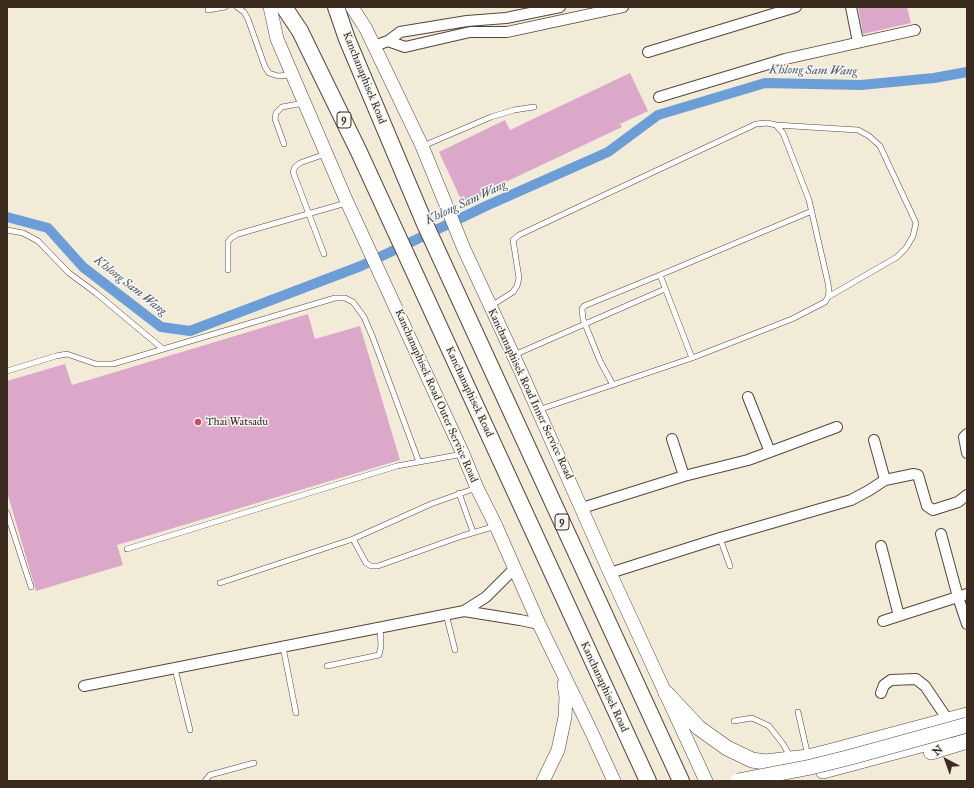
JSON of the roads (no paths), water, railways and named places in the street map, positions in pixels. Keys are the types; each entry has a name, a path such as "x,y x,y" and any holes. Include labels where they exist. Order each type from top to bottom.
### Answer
{"highway":[{"name":"Kanchanaphisek Road","path":"284,7 300,31 359,152 648,781"},
{"name":"Kanchanaphisek Road","path":"336,7 347,39 425,224 681,781"}],"main road":[{"name":"Kanchanaphisek Road Outer Service Road","path":"270,7 277,39 347,202 496,526 539,624 614,781"},
{"name":"Kanchanaphisek Road Inner Service Road","path":"352,7 366,29 422,146 464,249 706,781"},
{"path":"543,781 558,750 565,717 566,697 562,672"},
{"path":"666,693 699,728 727,748 752,760 765,762 808,757 967,714"},
{"path":"738,781 844,759 967,725"},
{"path":"776,781 852,765 967,732"},
{"path":"824,781 967,741"},
{"path":"755,781 754,774 765,762"}],"street":[{"path":"374,46 388,41 400,32 467,21 506,18 560,7"},
{"path":"388,41 405,47 470,32 508,32 623,7"},
{"path":"648,52 796,7"},
{"path":"851,7 858,42"},
{"path":"522,15 525,28"},
{"path":"432,27 434,40"},
{"path":"659,97 785,59 915,30"},
{"path":"748,397 770,452"},
{"path":"582,508 684,476 748,460 837,427"},
{"path":"967,434 964,437 967,453"},
{"path":"672,439 684,476"},
{"path":"874,440 885,480"},
{"path":"610,572 851,500 885,480 914,474 918,475 926,506 933,510 958,502 967,495"},
{"path":"941,534 963,595 967,624"},
{"path":"881,546 899,616"},
{"path":"464,611 486,597 514,569"},
{"path":"883,621 963,595"},
{"path":"84,686 464,611 539,624"},
{"path":"881,693 884,685 891,680 916,679 925,686 948,720"}],"lane":[{"path":"208,10 225,7"},
{"path":"237,7 244,12 248,20 265,67 269,73 278,76 292,75"},
{"path":"284,144 275,119 276,114 282,107 304,103"},
{"path":"422,146 491,117 514,110 534,108"},
{"path":"490,306 513,292 517,286 519,278 513,240 518,235 756,124 767,123 776,125 858,130 869,136 880,146 916,223 913,236 906,248 897,257 828,297 825,302 792,319 692,358 538,410"},
{"path":"776,125 783,133 809,200 828,283 828,297"},
{"path":"324,254 293,172 295,167 300,163 326,154"},
{"path":"228,270 228,242 231,238 238,234 347,202"},
{"path":"613,385 600,360 585,323 582,314 582,309 584,306 812,211"},
{"path":"7,230 23,234 38,241 69,273 96,292 163,349"},
{"path":"660,275 692,358"},
{"path":"513,355 665,289"},
{"path":"7,371 67,354 96,364 113,364 335,298 345,298 354,302 364,317 419,462"},
{"path":"127,548 397,466 463,454"},
{"path":"220,583 353,539 431,504 478,488"},
{"path":"459,494 473,532"},
{"path":"7,513 31,587"},
{"path":"353,539 366,563 371,566 378,566 473,532 496,526"},
{"path":"720,538 730,566"},
{"path":"446,614 455,650"},
{"path":"327,666 378,655 381,646 380,627"},
{"path":"283,647 296,712"},
{"path":"175,668 190,730"},
{"path":"798,712 808,757"},
{"path":"734,721 752,718 769,726 783,744 791,759"},
{"path":"204,781 210,775 254,763"}],"waterway":[{"name":"Khlong Sam Wang","path":"7,217 48,228 83,267 161,327 190,331 361,266 486,206 608,152 658,115 765,83 861,85 934,78 967,72"}],"place":[{"name":"Thai Watsadu","path":"198,422"}]}
